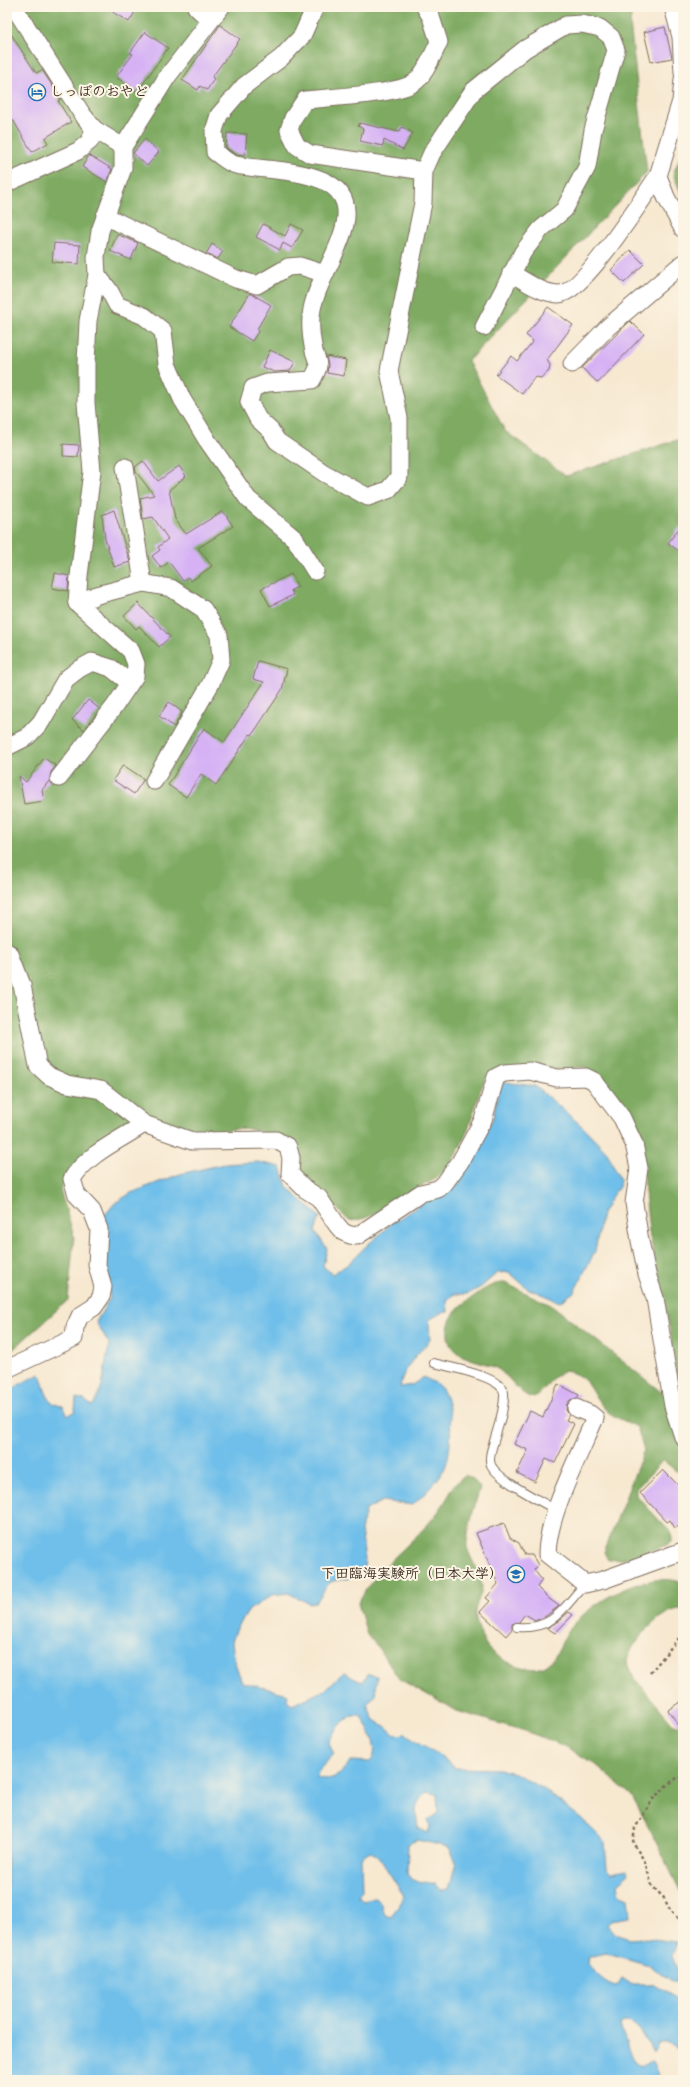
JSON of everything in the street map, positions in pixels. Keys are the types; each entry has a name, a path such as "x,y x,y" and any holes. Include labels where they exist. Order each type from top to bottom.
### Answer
{"street":[{"path":"14,7 82,114 94,129 123,147"},
{"path":"196,7 210,20"},
{"path":"77,603 78,576 92,471 86,403 86,363 88,321 97,275 97,250 100,231 123,168 123,147 167,77 221,7"},
{"path":"315,7 302,36 281,58 244,86 219,115 214,131 215,152 234,165 286,170 325,180 342,196 347,210 340,244 325,274 312,309 310,332 318,366 312,380 267,383 253,388 249,402 258,419 271,431 277,441 324,473 368,497 388,490 400,477 399,418 389,371 423,204 424,171 432,153 473,91 525,49 566,25 582,24 600,28 611,37 616,50 593,130 587,167 564,210 541,229 523,252 484,327"},
{"path":"424,171 310,154 297,146 289,130 293,118 304,100 407,87 417,81 439,42 431,17 426,7"},
{"path":"673,7 681,37 683,73"},
{"path":"511,273 542,290 560,294 572,288 589,273 658,176 681,101 683,79"},
{"path":"7,183 78,151 90,141 94,129"},
{"path":"658,176 666,197 683,229"},
{"path":"105,216 236,279 257,285 288,267 300,266 325,274"},
{"path":"572,364 608,327 683,263"},
{"path":"97,275 109,290 117,305 144,316 163,331 167,364 182,399 207,440 248,499 295,539 315,571"},
{"path":"125,467 143,584"},
{"path":"77,603 97,595 143,584 171,588 204,609 219,635 221,660 210,685 154,781"},
{"path":"59,778 114,707 135,676 136,664 131,651 77,603"},
{"path":"7,747 27,737 41,722 66,679 79,669 92,662 111,668 130,683"},
{"path":"7,952 10,954 22,985 38,1066 49,1076 67,1084 101,1090 144,1124 192,1141 276,1140 282,1143 288,1147 291,1158 290,1174 305,1189 319,1198 343,1232 357,1236 421,1193 438,1189 444,1184 460,1162 483,1120 496,1077 504,1073 530,1070 557,1078 586,1077 594,1081 622,1118 634,1144 639,1168 634,1202 640,1241 647,1274 655,1298 673,1406 683,1437"},
{"path":"7,1369 74,1338 75,1327 80,1316 94,1307 101,1297 103,1287 97,1265 99,1229 92,1211 77,1195 72,1179 77,1171 88,1160 144,1124"},
{"path":"576,1408 590,1414 595,1418 556,1510 547,1540 547,1554 585,1584 603,1580 683,1551"}],"lane":[{"path":"434,1363 483,1376 497,1383 502,1388 504,1399 500,1421 490,1457 491,1464 498,1474 556,1510"},
{"path":"517,1627 538,1627 547,1623 559,1613 585,1584"}],"path":[{"path":"650,1673 683,1633"},
{"path":"683,1777 677,1778 667,1785 653,1799 635,1828 633,1843 645,1862 652,1886 664,1898 670,1910 683,1924"}],"green space":[{"path":"7,7 633,7 630,23 647,172 468,361 505,431 566,476 683,438 683,1477 663,1460 636,1489 636,1495 672,1534 672,1541 667,1545 625,1559 608,1560 604,1552 644,1450 637,1427 615,1417 607,1411 599,1402 585,1380 574,1373 565,1371 562,1372 554,1377 539,1394 532,1397 528,1396 520,1391 502,1372 494,1367 459,1354 449,1341 448,1330 450,1320 458,1309 486,1288 495,1284 505,1283 553,1306 665,1395 678,1387 669,1326 649,1232 641,1151 591,1070 584,1067 490,1073 481,1090 469,1127 462,1142 450,1164 440,1176 410,1192 379,1212 364,1218 349,1221 301,1173 301,1154 284,1138 245,1128 200,1133 135,1119 71,1167 60,1190 74,1236 68,1300 7,1355"},
{"path":"683,150 683,198 673,174"},
{"path":"465,1475 472,1478 480,1488 467,1543 468,1552 480,1576 482,1586 475,1615 479,1630 487,1647 498,1657 506,1661 524,1668 540,1668 551,1661 559,1650 564,1637 576,1622 588,1610 603,1600 636,1584 653,1580 669,1580 683,1583 683,1609 675,1610 666,1614 649,1627 635,1645 627,1661 634,1678 674,1725 683,1728 683,1897 651,1831 631,1795 594,1763 560,1744 525,1731 457,1711 399,1679 379,1649 367,1635 358,1603 366,1589 387,1564 433,1518 455,1485"}],"water":[{"path":"504,1082 535,1086 584,1128 607,1152 620,1180 619,1187 602,1214 595,1251 574,1292 560,1302 527,1288 509,1272 497,1273 481,1287 468,1294 454,1294 447,1300 448,1312 441,1313 429,1320 430,1340 407,1367 400,1387 412,1385 424,1377 439,1386 445,1394 450,1413 450,1447 443,1471 413,1505 382,1501 366,1510 361,1530 365,1560 363,1571 354,1577 333,1581 328,1584 317,1601 310,1604 288,1593 272,1595 249,1610 236,1630 232,1642 235,1663 242,1682 288,1694 287,1701 292,1705 325,1690 344,1672 363,1682 368,1674 377,1676 376,1694 367,1704 373,1719 385,1726 395,1735 406,1734 442,1757 455,1768 498,1769 515,1773 546,1791 582,1819 605,1842 607,1869 611,1873 627,1870 629,1874 617,1884 619,1894 628,1898 630,1917 611,1920 607,1924 616,1934 629,1939 644,1938 677,1942 672,1956 678,1972 676,1981 672,1981 649,1965 606,1953 589,1957 588,1964 601,1978 613,1985 617,1986 622,1978 631,1984 652,1984 683,2002 683,2051 668,2042 659,2042 653,2053 637,2027 627,2022 621,2023 620,2029 633,2060 641,2067 652,2061 659,2077 662,2080 7,2080 7,1394 20,1384 40,1374 47,1395 53,1403 63,1406 68,1416 75,1411 76,1398 83,1399 92,1406 97,1399 102,1385 110,1345 96,1322 110,1298 104,1269 105,1215 115,1203 131,1193 180,1174 224,1164 258,1162 281,1167 287,1187 320,1217 315,1231 327,1249 323,1266 332,1274 347,1265 391,1224 427,1200 459,1184 493,1118 499,1088","holes":["352,1715 361,1715 374,1745 373,1757 370,1762 350,1761 344,1770 332,1778 322,1779 317,1777 318,1771 334,1754 328,1742 342,1724","426,1792 437,1794 438,1812 434,1817 428,1819 430,1826 428,1833 418,1828 416,1808","417,1840 449,1847 456,1862 449,1889 441,1890 435,1884 412,1880 407,1874 408,1844","370,1851 379,1857 404,1896 391,1917 385,1915 381,1904 375,1898 363,1901 358,1895 362,1890 361,1857"]}],"building":[{"path":"104,7 138,7 129,22"},
{"path":"220,25 240,39 212,77 214,79 207,90 200,86 198,90 182,80"},
{"path":"665,27 672,58 651,62 644,32"},
{"path":"7,28 36,73 42,70 56,91 60,100 58,101 71,122 45,138 48,143 32,152 13,120 7,123"},
{"path":"145,32 168,48 137,92 116,77 133,54 130,53"},
{"path":"360,123 399,132 402,127 413,133 403,150 384,140 383,146 360,141 363,129 358,126"},
{"path":"227,133 247,134 245,155 235,154 226,148"},
{"path":"145,139 159,152 147,166 133,153"},
{"path":"89,155 112,169 107,182 82,167"},
{"path":"263,224 285,236 291,224 303,230 292,248 283,243 280,250 256,237"},
{"path":"117,234 138,243 131,260 110,251"},
{"path":"54,243 80,245 79,264 52,262"},
{"path":"212,244 223,251 218,259 206,254"},
{"path":"630,250 644,264 624,283 611,270"},
{"path":"250,293 271,305 252,341 229,327"},
{"path":"548,307 573,325 547,360 550,365 549,371 541,378 535,377 522,394 496,375 511,356 517,361 533,341 526,335"},
{"path":"630,321 644,334 598,383 582,368"},
{"path":"270,350 295,362 290,371 274,372 262,367"},
{"path":"326,356 346,360 344,376 327,373 328,365"},
{"path":"63,444 79,445 78,457 63,456"},
{"path":"143,461 158,481 179,466 186,476 169,490 175,519 186,534 223,511 233,526 198,548 212,566 191,581 188,577 183,581 169,562 161,568 152,556 160,550 158,547 168,539 153,517 143,519 140,498 154,495 136,472 135,467"},
{"path":"114,510 130,562 114,567 105,539 102,515"},
{"path":"683,523 683,554 668,543"},
{"path":"55,573 69,576 68,591 52,588"},
{"path":"291,574 298,587 291,590 293,595 270,606 261,589"},
{"path":"138,603 170,637 159,647 139,626 136,629 124,616"},
{"path":"258,661 287,669 282,690 216,785 201,774 186,797 168,785 204,728 224,742 264,682 253,679"},
{"path":"88,700 100,709 84,730 72,720"},
{"path":"169,702 182,712 174,727 159,716"},
{"path":"44,758 56,766 51,772 50,780 42,790 44,801 24,804 19,776 26,782"},
{"path":"123,765 144,779 134,794 113,780"},
{"path":"558,1384 579,1395 577,1398 570,1400 567,1404 566,1410 569,1415 566,1420 574,1424 555,1463 546,1459 535,1482 517,1473 528,1450 514,1444 530,1411 543,1417"},
{"path":"663,1470 683,1490 683,1524 675,1528 670,1520 667,1522 640,1493"},
{"path":"504,1523 510,1538 519,1543 525,1555 532,1555 538,1565 534,1570 542,1580 537,1587 559,1606 538,1620 535,1620 525,1614 519,1622 512,1624 512,1629 506,1636 480,1612 490,1601 486,1598 498,1584 476,1533"},
{"path":"569,1612 573,1615 555,1633 547,1628 560,1620"},
{"path":"683,1700 683,1731 668,1710"}],"place":[{"name":"しっぽのおやど","path":"37,92"},
{"name":"下田臨海実験所（日本大学）","path":"516,1574"}]}
